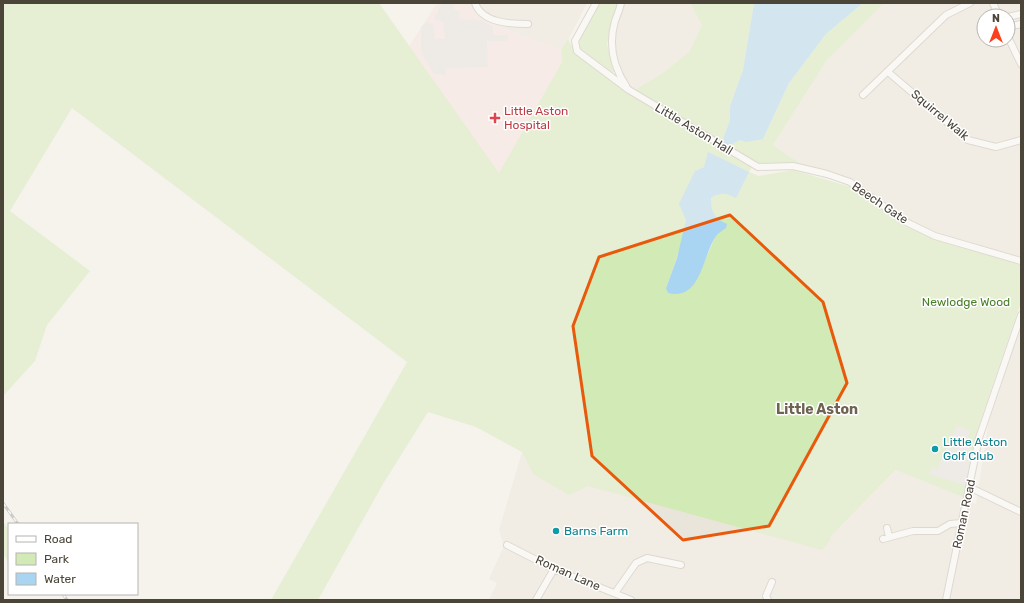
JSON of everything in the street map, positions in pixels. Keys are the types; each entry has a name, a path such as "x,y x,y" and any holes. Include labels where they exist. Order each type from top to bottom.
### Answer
{"street":[{"path":"475,3 478,10 504,24 528,24"},
{"name":"Little Aston Hall","path":"596,3 574,41 577,51 629,90 758,167"},
{"name":"Little Aston Hall","path":"622,3 615,22 611,42 616,72 629,90"},
{"path":"863,95 946,15 970,3"},
{"path":"1013,48 1021,64"},
{"name":"Squirrel Walk","path":"888,72 968,140 996,147 1021,140"},
{"name":"Beech Gate","path":"758,167 793,166 827,174 850,182 904,221 935,236 1021,261"},
{"name":"Roman Road","path":"946,600 979,438 1019,330 1021,316"},
{"path":"969,487 1021,512"},
{"path":"883,539 913,531 938,531 950,524 962,522"},
{"path":"887,528 890,537"},
{"name":"Roman Lane","path":"507,545 554,569 631,600"},
{"path":"615,593 636,563 647,558 681,566"},
{"path":"536,600 554,569"},
{"path":"768,600 766,596 772,582"}],"highlighted area":[{"path":"730,215 823,302 847,383 769,526 683,540 592,456 573,326 599,257"}],"shaded area":[{"name":"Little Aston Hospital","path":"437,3 470,3 473,12 499,27 561,50 562,62 499,174 409,46"},
{"path":"442,3 454,3 454,9 460,12 459,23 460,19 482,20 493,27 493,35 509,35 507,41 487,41 488,67 446,68 446,76 433,73 421,52 421,27 427,22 433,24 435,39 445,39 443,22 434,19"},
{"path":"470,3 587,3 566,44 561,50 499,27 473,12"},
{"path":"624,3 690,3 702,25 689,52 663,73 633,91 619,72 613,38"},
{"path":"884,3 1021,3 1021,257 939,234 905,219 853,179 802,165 773,145 827,60"},
{"path":"1021,327 1021,600 489,600 497,583 489,579 504,546 499,530 522,452 830,537 897,470 957,494 976,504 988,426"},
{"path":"957,425 970,431 964,446 970,448 968,460 973,461 965,485 929,474 932,467 937,469"}],"green space":[{"name":"Little Aston Golf Club","path":"3,3 379,3 499,173 562,62 561,50 568,39 575,52 609,79 752,167 749,172 759,176 793,170 851,187 905,226 936,240 1021,265 1021,302 978,428 963,497 896,470 830,537 831,539 822,550 588,486 569,495 533,474 522,452 476,427 428,412 383,484 318,600 271,600 407,362 72,108 10,211 90,271 47,325 35,361 3,396","holes":["704,167 729,194 720,193 711,198 713,214 726,224 716,235 700,272 666,288 683,237 690,190 695,171"]},
{"path":"599,3 619,3 607,44 614,71 613,73 580,49 579,40"},
{"path":"690,3 754,3 743,70 730,106 730,120 721,144 633,91 663,73 689,52 702,25"},
{"path":"863,3 884,3 827,60 773,145 802,165 759,165 727,147 740,140 763,139 789,83 826,34"},
{"path":"3,521 8,528 8,562 3,553"}],"water":[{"path":"754,3 863,3 826,34 789,83 763,139 746,142 740,140 727,147 721,144 730,120 730,106 743,70"},
{"path":"708,152 749,172 736,198 724,194 711,198 714,214 727,224 726,228 716,236 694,284 679,294 668,293 666,288 677,258 686,220 679,204 695,171 704,167"}],"railway":[{"path":"3,503 17,523"},
{"path":"64,595 67,600"}],"place":[{"name":"Little Aston Hospital","path":"495,118"},
{"name":"Little Aston Golf Club","path":"935,449"},
{"name":"Barns Farm","path":"556,531"}],"district":[{"name":"Little Aston","path":"817,409"}],"park label":[{"name":"Newlodge Wood","path":"966,302"}]}
